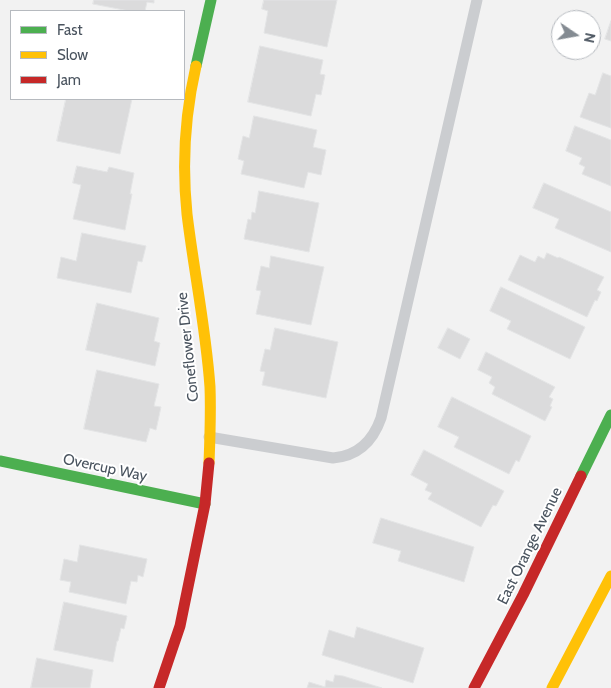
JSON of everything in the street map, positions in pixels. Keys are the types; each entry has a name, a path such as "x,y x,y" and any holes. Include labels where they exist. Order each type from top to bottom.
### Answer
{"street":[{"name":"Coneflower Drive","path":"159,688 180,626 205,504 210,388 204,331 186,212 185,150 190,92 211,0"},
{"name":"East Orange Avenue","path":"474,688 523,595 611,415"},
{"name":"Overcup Way","path":"0,461 205,504"},
{"path":"552,688 611,576"}],"lane":[{"path":"209,436 333,458 345,457 356,451 368,442 376,432 381,418 477,0"}],"building":[{"path":"94,0 154,0 154,3 147,2 145,10 124,10 93,4"},
{"path":"264,0 337,0 327,47 264,33 268,11 262,9"},
{"path":"611,21 611,41 605,39"},
{"path":"260,46 323,60 320,74 325,75 321,95 316,94 311,116 248,102"},
{"path":"603,73 611,76 611,128 580,117 589,93 595,95"},
{"path":"66,100 132,100 120,154 57,141"},
{"path":"254,116 317,130 313,147 326,150 321,175 308,172 304,188 241,174 244,161 238,159 243,136 249,138"},
{"path":"575,126 611,140 611,186 582,174 585,167 579,164 582,158 566,151"},
{"path":"77,166 107,172 109,167 134,173 125,230 73,219 81,185 73,183"},
{"path":"544,183 611,212 611,252 555,228 559,219 533,208"},
{"path":"259,191 319,203 309,252 244,239 248,219 251,220 252,212 255,213"},
{"path":"82,233 146,246 142,262 138,261 131,293 57,278 61,257 76,261"},
{"path":"547,253 604,277 597,290 601,292 587,317 508,280 520,255 535,262 538,256 544,259"},
{"path":"271,256 324,267 311,325 256,314 261,291 256,290 261,266 269,268"},
{"path":"501,287 585,327 570,359 507,329 511,321 490,311"},
{"path":"97,303 159,318 154,341 160,343 155,366 86,350"},
{"path":"275,328 338,342 326,398 262,385 265,372 260,371 265,349 270,350"},
{"path":"448,328 470,339 460,359 438,348"},
{"path":"486,352 555,387 549,397 553,399 550,406 552,407 545,421 492,394 495,387 489,383 492,377 478,370"},
{"path":"97,370 159,384 154,406 161,407 156,430 150,428 146,442 84,429"},
{"path":"452,397 531,436 519,462 516,460 509,474 454,447 459,437 438,427"},
{"path":"424,450 504,491 496,506 493,505 481,527 428,499 432,493 425,490 428,484 411,475"},
{"path":"381,518 474,547 464,582 398,561 401,551 373,543"},
{"path":"80,545 147,559 143,577 138,575 137,582 131,581 126,604 69,592 71,582 60,580 64,559 77,562"},
{"path":"64,602 127,616 124,629 121,628 117,641 113,662 54,650"},
{"path":"357,627 424,648 413,683 322,655 329,630 354,638"},
{"path":"37,658 93,670 90,688 31,688"},
{"path":"335,675 382,688 307,688 309,682 325,687 326,680 333,682"}],"traffic: fast":[{"path":"196,66 211,0"},
{"path":"581,476 611,415"},
{"path":"0,461 205,504"}],"traffic: slow":[{"path":"196,66 189,102 185,140 185,196 206,344 210,387 209,463"},
{"path":"552,688 611,576"}],"traffic: jam":[{"path":"159,688 180,626 205,504 209,463"},
{"path":"474,688 523,595 581,476"}]}
